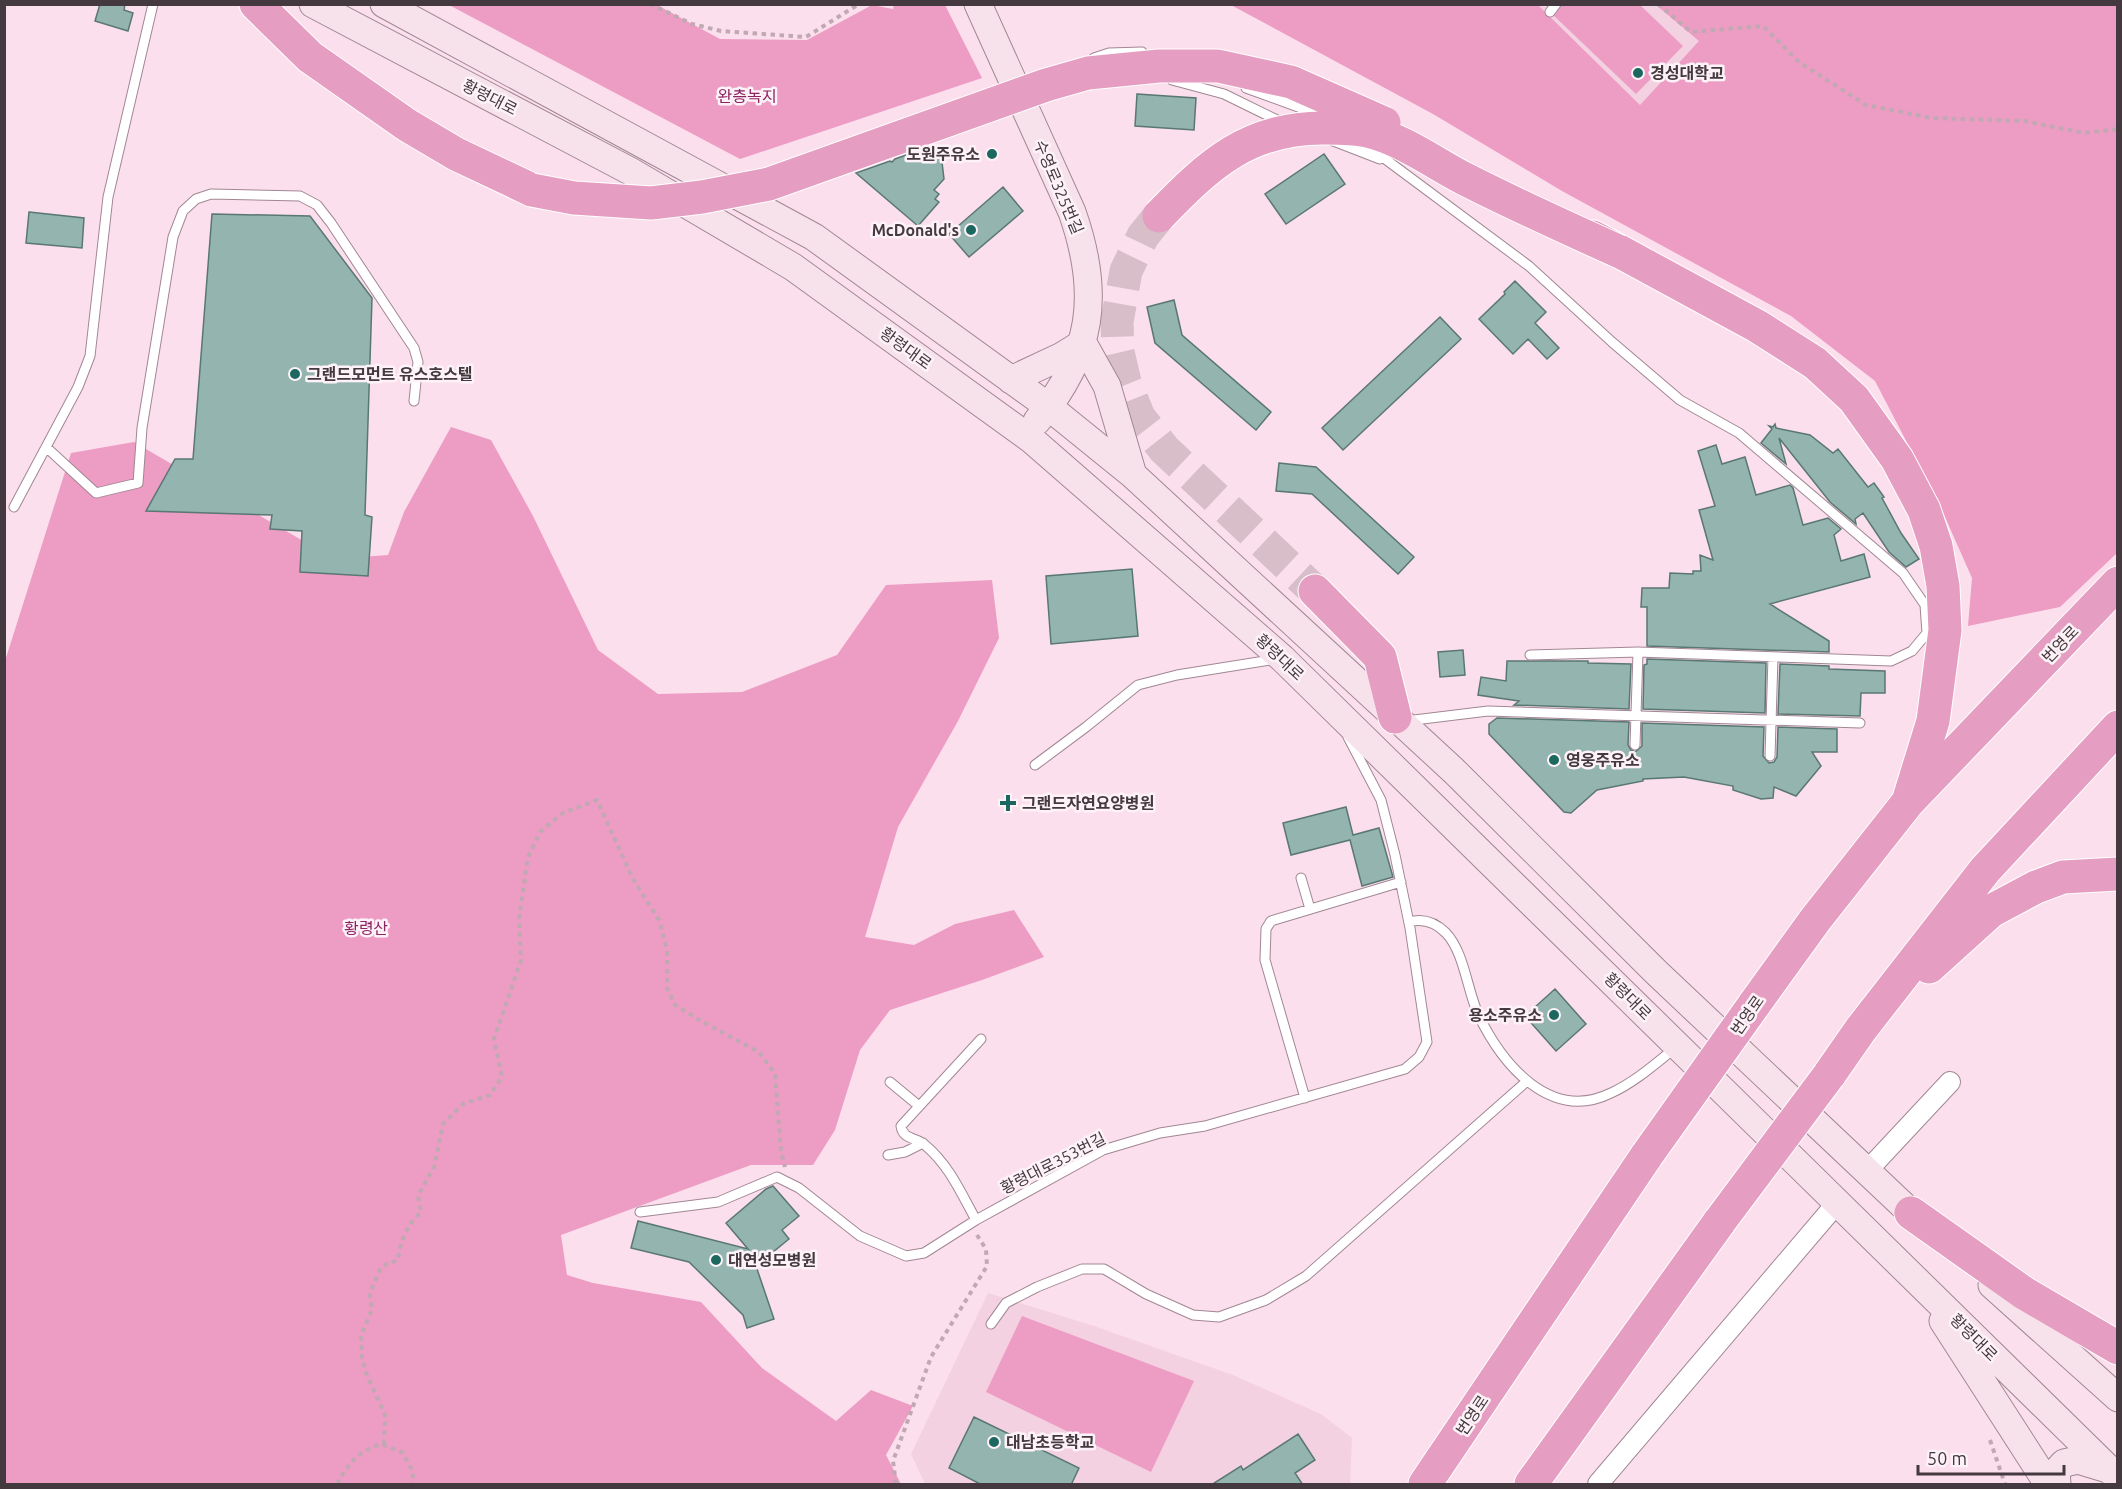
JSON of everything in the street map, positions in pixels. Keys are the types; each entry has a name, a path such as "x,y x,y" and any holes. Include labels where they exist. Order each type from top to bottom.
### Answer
{"highway":[{"path":"256,4 310,57 407,124 456,154 532,190 574,198 640,202 702,197 769,184 1046,85 1088,73 1159,66 1218,66 1291,82 1384,123 1757,326 1815,363 1854,399 1897,459 1924,510 1936,546 1943,586 1945,630 1933,721 1908,801"},
{"path":"1159,216 1210,166 1235,150 1282,131 1338,128 1367,131 1394,141 1526,210 1618,251"},
{"name":"번영로","path":"1425,1485 1647,1155 1815,920 1908,801 2118,583"},
{"path":"1315,591 1380,657 1398,720"},
{"path":"1531,1485 1861,1029 1986,870 2118,727"},
{"path":"1861,1029 1991,911 2036,887 2063,877 2118,874"},
{"path":"1911,1214 2024,1293 2118,1348"}],"main road":[{"name":"황령대로","path":"313,4 630,171 794,267 1025,435 1282,658 2113,1473"},
{"name":"황령대로","path":"384,4 814,237 1049,407 1133,475 1454,771 1656,972 1866,1172 2118,1398"},
{"name":"수영로325번길","path":"978,4 1034,103 1083,242 1087,270 1088,300 1083,343 1065,385 1025,435"},
{"path":"1011,380 1062,357 1083,343 1107,386 1133,475"},
{"path":"1918,1282 2048,1485"},
{"path":"2046,1335 2118,1375"},
{"path":"2057,1485 2056,1472 2064,1463 2078,1460 2113,1473"}],"street":[{"path":"1866,1172 1950,1082"},
{"path":"1598,1485 1837,1203"}],"lane":[{"path":"14,507 78,387 90,356 108,197 153,4"},
{"path":"1034,103 1084,62 1109,53 1143,52 1209,75"},
{"path":"1065,90 1085,81 1119,76 1161,76 1224,94 1282,122 1393,164"},
{"path":"1242,86 1328,118 1529,266 1680,400 1739,433 1903,573 1925,605 1927,633 1912,651 1891,661 1638,652 1530,655"},
{"path":"46,447 96,493 138,483 142,428 173,237 183,210 196,200 211,194 300,196 317,205 332,222 414,348 418,362 414,401"},
{"path":"1635,745 1638,652"},
{"path":"1770,756 1773,657"},
{"path":"1035,765 1138,685 1177,675 1282,658"},
{"name":"황령대로353번길","path":"788,1182 799,1188 860,1236 906,1256 924,1253 973,1222 1103,1150 1160,1133 1205,1126 1405,1070 1419,1057 1427,1042 1409,922 1381,800 1333,708"},
{"path":"1398,720 1488,711 1860,723"},
{"path":"1301,878 1310,909"},
{"path":"1305,1098 1264,960 1266,929 1271,921 1401,882"},
{"path":"1409,922 1429,921 1446,933 1457,951 1478,1014 1504,1058 1527,1082 1549,1096 1568,1101 1587,1101 1610,1094 1634,1080 1678,1046"},
{"path":"973,1222 947,1166 923,1143 906,1136 901,1126 981,1039"},
{"path":"890,1082 919,1106"},
{"path":"991,1324 1006,1303 1037,1287 1082,1269 1104,1269 1146,1294 1193,1315 1219,1317 1266,1300 1306,1276 1527,1082"},
{"path":"888,1155 905,1152 923,1143"},
{"path":"640,1212 718,1202 777,1178 788,1182"}],"path":[{"path":"650,4 692,24 721,31 806,37 859,4"},
{"path":"1658,4 1691,32 1763,26 1799,62 1866,105 1932,118 2024,121 2084,133 2118,129"},
{"path":"384,1444 385,1415 366,1373 362,1358 361,1336 372,1308 370,1295 372,1285 382,1266 398,1260 404,1237 412,1221 421,1212 418,1196 434,1167 443,1124 463,1104 490,1095 502,1077 494,1039 521,960 519,918 528,857 540,832 563,813 597,800 633,879 659,920 667,950 667,988 675,1005 759,1052 775,1074 782,1152 788,1182"},
{"path":"896,1485 893,1461 931,1357 987,1266 986,1249 973,1222"},
{"path":"337,1485 346,1468 363,1450 384,1444 403,1453 413,1472 412,1485"}],"shaded area":[{"name":"경성대학교","path":"1538,5 1656,5 1700,41 1640,105"},
{"path":"988,1293 1094,1326 1233,1375 1321,1414 1352,1438 1350,1484 925,1484 911,1454"}],"green space":[{"name":"완층녹지","path":"449,5 657,5 720,39 807,40 872,5 893,9 894,5 945,5 982,78 740,159"},
{"path":"1231,5 1538,5 1640,105 1699,41 1656,5 2117,5 2117,553 2060,607 1968,626 1972,578 1941,508 1875,381 1791,316 1562,191 1433,114"},
{"name":"경성대학교","path":"1556,5 1640,5 1683,46 1636,94 1550,12"},
{"name":"황령산","path":"451,427 491,440 533,516 598,650 658,694 742,692 837,655 886,585 992,580 999,638 958,721 898,827 865,937 914,945 955,924 1014,910 1044,957 890,1010 860,1050 835,1130 813,1165 751,1165 561,1235 567,1275 593,1283 701,1302 762,1368 836,1421 871,1390 913,1406 886,1455 901,1484 5,1484 5,661 71,453 134,442 334,559 388,555 404,512"},
{"path":"1022,1316 1194,1381 1151,1472 986,1392"}],"building":[{"path":"100,4 125,4 124,10 133,13 128,31 95,21"},
{"path":"1137,94 1196,98 1194,130 1135,126"},
{"path":"932,146 941,154 944,179 934,190 939,194 935,199 939,202 918,226 856,173"},
{"path":"1324,154 1345,184 1286,224 1265,194"},
{"path":"1003,187 1023,211 969,257 949,234"},
{"path":"29,212 84,218 82,248 26,243"},
{"path":"212,214 310,216 372,298 365,515 372,517 368,576 300,572 302,531 270,529 272,515 146,511 175,459 193,459"},
{"path":"1515,281 1546,312 1535,323 1559,348 1547,359 1528,339 1513,354 1479,319"},
{"path":"1174,300 1182,335 1271,412 1256,430 1155,343 1147,307"},
{"path":"1440,317 1461,339 1343,450 1322,428"},
{"path":"1775,424 1776,428 1810,435 1833,453 1838,449 1868,487 1874,483 1884,497 1882,498 1901,533 1919,559 1906,567 1889,552 1863,513 1855,519 1856,524 1830,502 1779,438 1786,464 1761,443 1772,429 1769,426 1773,427"},
{"path":"1716,445 1722,464 1745,457 1756,495 1790,485 1793,488 1803,525 1828,518 1841,529 1834,535 1841,561 1864,554 1870,577 1770,604 1829,641 1829,652 1647,646 1647,607 1641,607 1642,588 1669,588 1670,573 1693,574 1693,571 1701,571 1700,555 1713,560 1699,510 1715,506 1698,451"},
{"path":"1279,463 1316,467 1414,557 1398,574 1312,494 1276,491"},
{"path":"1132,569 1138,636 1051,644 1046,576"},
{"path":"1463,650 1465,675 1440,677 1438,652"},
{"path":"1647,659 1766,663 1765,713 1643,709 1644,665 1647,664"},
{"path":"1507,661 1588,661 1588,663 1631,664 1629,709 1514,705 1519,701 1478,695 1481,677 1506,681"},
{"path":"1780,664 1885,671 1885,693 1861,693 1860,716 1778,714"},
{"path":"1497,718 1629,722 1628,745 1635,752 1642,746 1642,723 1764,727 1763,756 1769,763 1774,762 1777,757 1778,727 1837,729 1837,752 1812,752 1821,766 1796,796 1774,787 1773,798 1761,799 1733,790 1733,786 1684,777 1643,779 1643,781 1597,790 1571,813 1564,812 1489,734 1489,724"},
{"path":"1346,807 1353,835 1379,828 1393,877 1362,886 1350,840 1291,855 1283,823"},
{"path":"1555,989 1586,1024 1556,1051 1525,1016"},
{"name":"대연성모병원","path":"773,1186 799,1216 782,1230 789,1239 756,1266 774,1319 747,1328 743,1315 689,1262 631,1248 638,1221 748,1249 726,1223 766,1189"},
{"name":"대남초등학교","path":"974,1417 1079,1468 1071,1485 982,1485 949,1468"},
{"path":"1298,1434 1315,1460 1295,1473 1303,1485 1211,1485 1241,1466 1243,1470"}],"tunnel":[{"path":"1159,216 1143,236 1126,271 1117,322 1118,352 1125,382 1139,417 1164,449 1315,591"}],"place":[{"name":"경성대학교","path":"1638,73"},
{"name":"도원주유소","path":"992,154"},
{"name":"McDonald's","path":"971,230"},
{"name":"그랜드모먼트 유스호스텔","path":"295,374"},
{"name":"영웅주유소","path":"1554,760"},
{"name":"그랜드자연요양병원","path":"1008,803"},
{"name":"용소주유소","path":"1554,1015"},
{"name":"대연성모병원","path":"716,1260"},
{"name":"대남초등학교","path":"994,1442"}]}
